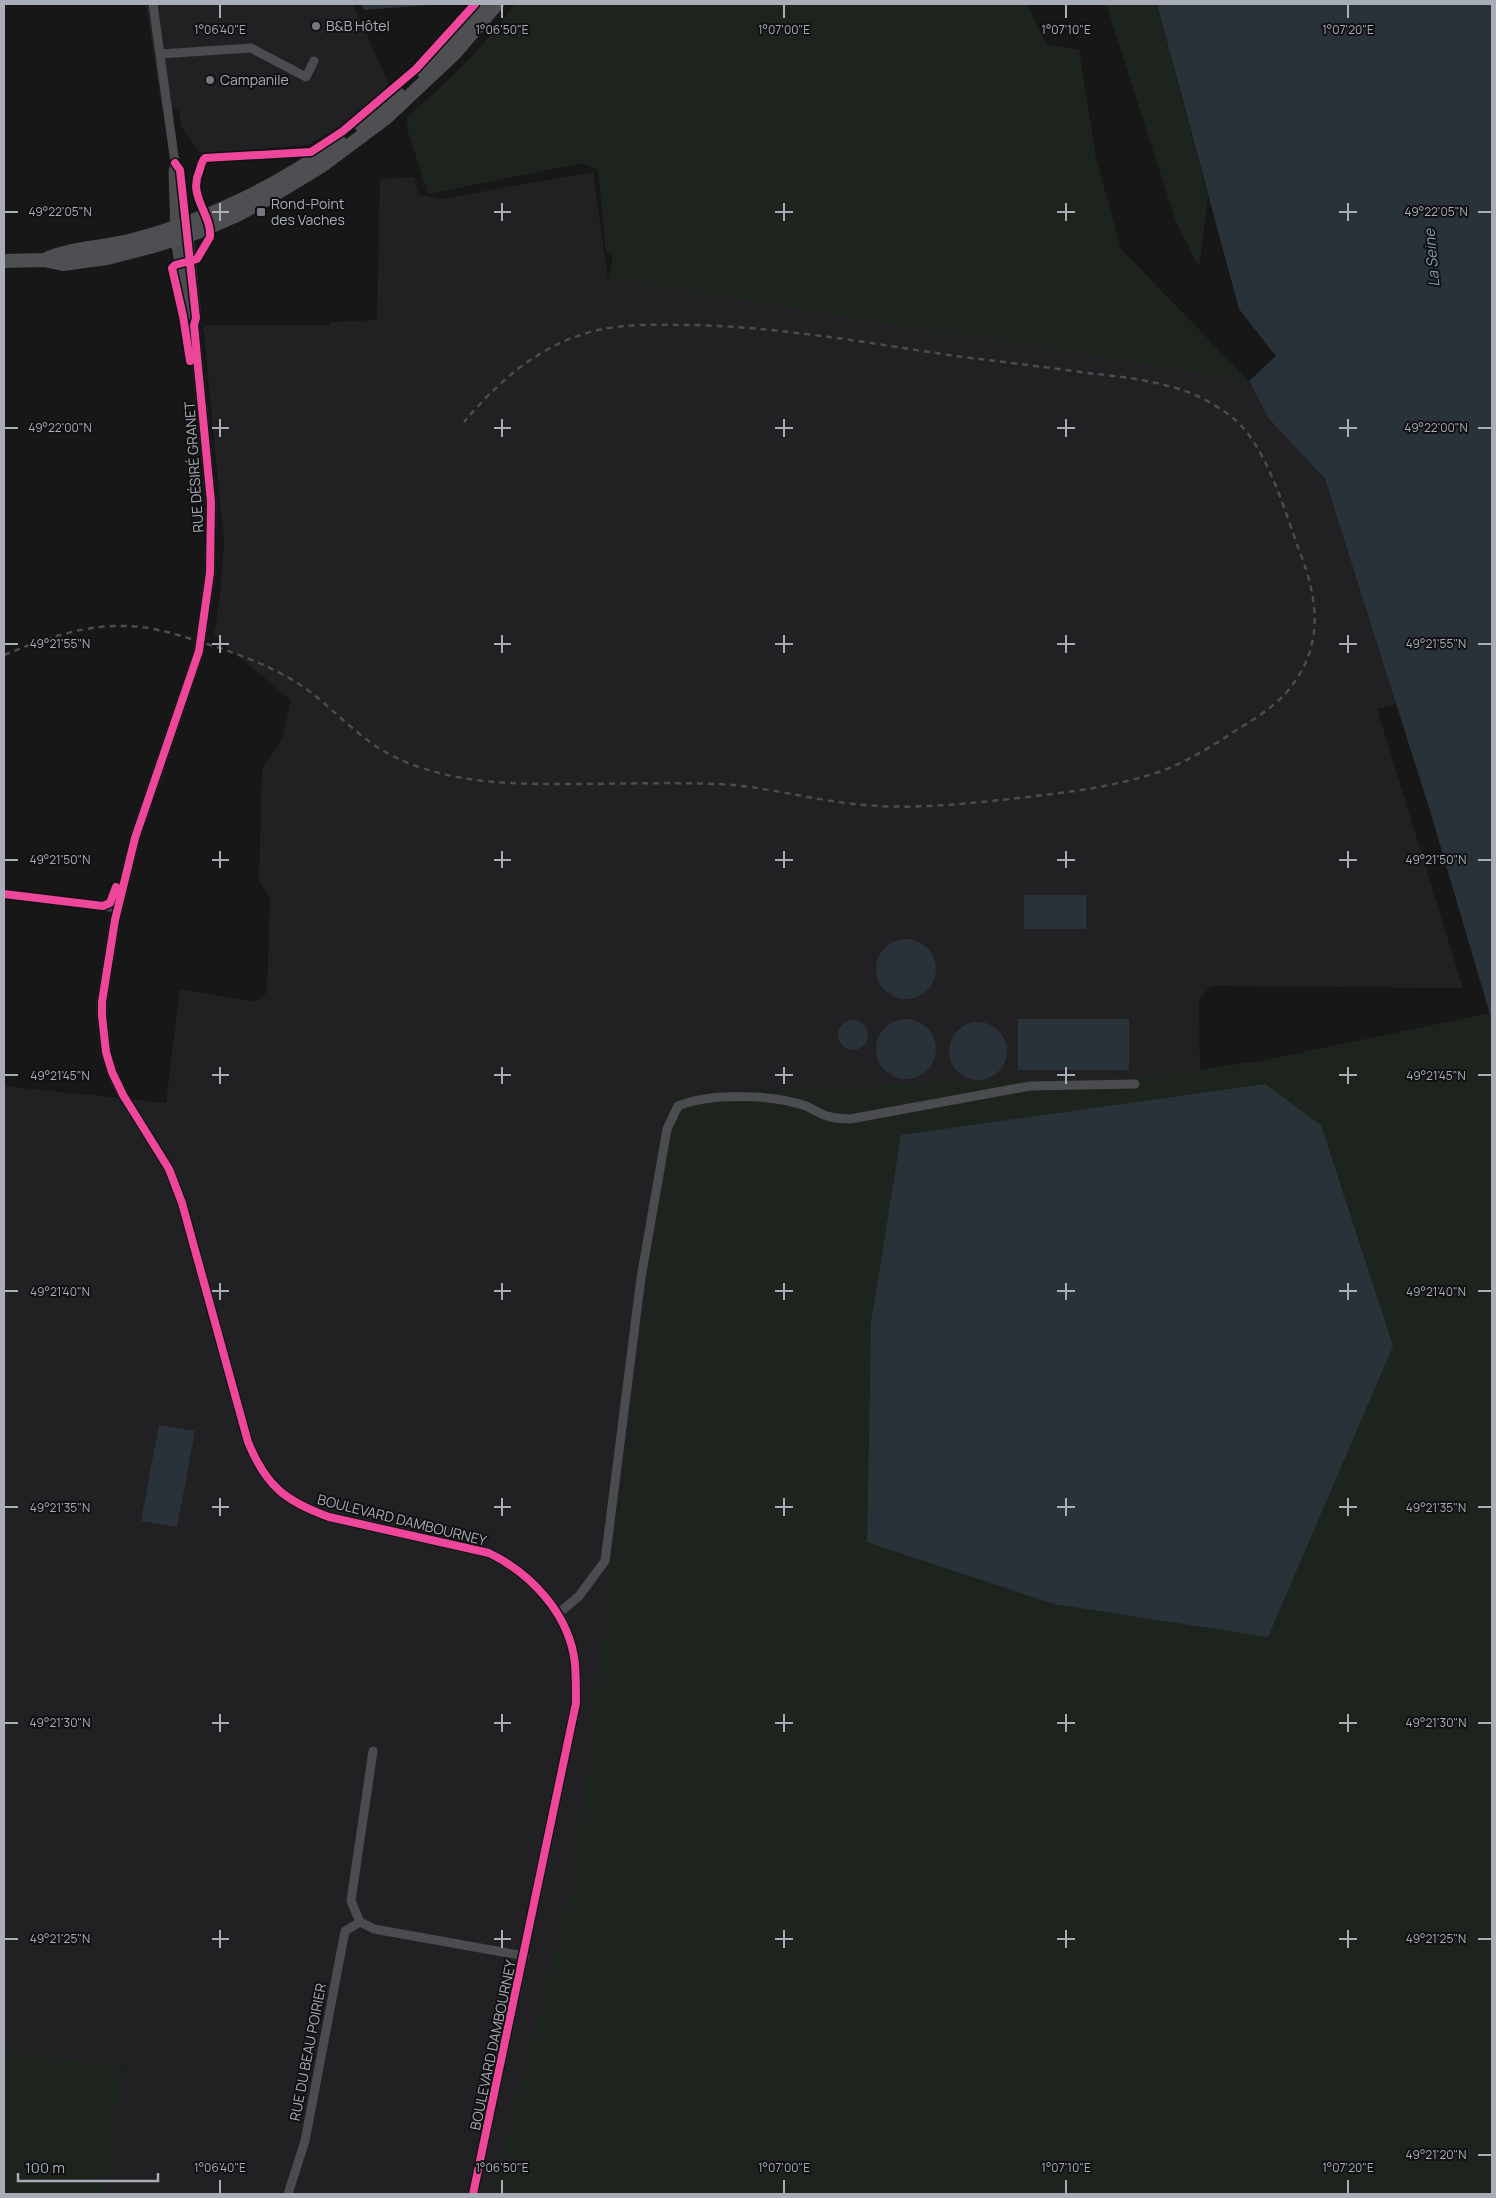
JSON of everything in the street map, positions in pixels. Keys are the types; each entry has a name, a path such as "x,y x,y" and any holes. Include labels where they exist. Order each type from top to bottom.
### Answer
{"main road":[{"path":"181,231 271,184 331,148 375,114 418,76 450,44 484,4"},
{"path":"4,261 44,260 58,253 212,226 267,200 323,165 386,118 456,53 497,4"}],"street":[{"name":"RUE DÉSIRÉ GRANET","path":"140,822 199,651 210,573 211,502 194,325 189,319 181,231 180,170 175,163 153,4"},
{"path":"160,54 251,48 306,77 314,61"},
{"name":"BOULEVARD DAMBOURNEY","path":"140,822 118,908 102,1002 106,1052 112,1072 123,1095 169,1169 182,1203 248,1442 258,1466 286,1497 307,1509 329,1517 489,1553 506,1562 523,1573 558,1614 569,1638 575,1663 576,1703 525,1956 473,2194"},
{"path":"4,894 118,908"},
{"path":"558,1614 579,1596 605,1561 641,1278 667,1129 678,1106 693,1100 745,1097 782,1100 807,1106 828,1117 850,1119 1030,1086 1135,1084"},
{"path":"373,1751 351,1901 360,1922 374,1929 525,1956"},
{"name":"RUE DU BEAU POIRIER","path":"288,2194 305,2141 345,1931 360,1922"}],"shaded area":[{"path":"162,4 353,4 390,87 343,125 308,145 201,154 181,127 179,109 162,110 146,6"},
{"path":"515,4 1027,4 1046,44 1079,50 1096,158 1121,249 1249,381 608,279 613,258 606,251 598,170 582,163 428,194 408,132 407,117 464,64 491,35"},
{"path":"1106,4 1157,4 1208,197 1199,267 1176,222"},
{"path":"593,172 608,279 1249,381 1269,419 1325,479 1397,704 1377,709 1463,988 1211,986 1199,999 1200,1073 1157,1087 1018,1078 637,1389 609,1580 574,1877 491,2194 105,2194 124,2065 4,2053 4,1086 166,1103 180,989 255,1002 267,992 270,898 259,881 262,769 282,739 291,700 214,636 220,595 224,542 203,325 329,325 330,322 377,320 380,179 414,177 419,195 441,199"},
{"path":"1490,1013 1492,1021 1492,2194 491,2194 574,1877 609,1580 637,1389 670,1095 1018,1078 1136,1078 1260,1061","holes":["901,1135 867,1542 871,1322"]},
{"path":"4,2053 124,2065 105,2194 4,2194"}],"water":[{"path":"361,4 440,4 364,10"},
{"name":"La Seine","path":"1157,4 1492,4 1492,1021 1431,814 1325,479 1269,419 1249,381 1276,356 1239,309"},
{"path":"1024,895 1086,895 1086,929 1024,929"},
{"path":"906,939 922,944 927,948 931,953 936,969 931,985 927,990 922,994 906,999 890,994 885,990 881,985 876,969 881,953 885,948 890,944"},
{"path":"906,1019 922,1024 927,1028 931,1033 936,1049 931,1065 927,1070 922,1074 906,1079 890,1074 885,1070 881,1065 876,1049 881,1033 885,1028 890,1024"},
{"path":"1018,1019 1129,1019 1129,1070 1018,1070"},
{"path":"853,1020 859,1021 867,1029 867,1041 859,1049 853,1050 847,1049 839,1041 838,1035 839,1029 847,1021"},
{"path":"978,1022 994,1027 1002,1035 1007,1051 1002,1067 994,1075 978,1080 962,1075 954,1067 949,1051 954,1035 962,1027"},
{"path":"1265,1084 1321,1125 1393,1346 1268,1637 1054,1604 867,1542 871,1322 901,1135"},
{"path":"159,1425 195,1431 177,1527 141,1521"}],"railway":[{"path":"4,655 75,631 111,626 148,628 175,634 255,661 299,684 373,744 397,758 415,766 466,779 517,783 736,785 845,803 915,806 983,802 1080,790 1120,783 1169,768 1208,748 1274,705 1297,678 1312,645 1314,628 1312,592 1281,498 1264,459 1242,426 1228,414 1194,395 1162,384 1130,378 761,329 692,325 631,326 606,328 574,337 538,355 506,378 464,422"}],"cycle path":[{"path":"190,361 183,316 172,268 175,265 197,259 210,237 208,221 196,189 196,181 205,158 311,152 343,131 416,69 475,4"},
{"path":"175,163 180,170 196,318 194,325 211,502 210,573 199,651 135,838 115,920 102,1002 106,1052 112,1072 123,1095 169,1169 182,1203 248,1442 262,1470 270,1481 300,1505 329,1517 489,1553 520,1572 534,1584 557,1613 566,1629 572,1646 575,1664 576,1703 473,2194"},
{"path":"4,894 103,906 110,903 116,887"}],"place":[{"name":"B&B Hôtel","path":"316,26"},
{"name":"Campanile","path":"210,80"},
{"name":"Rond-Point des Vaches","path":"261,212"}]}
